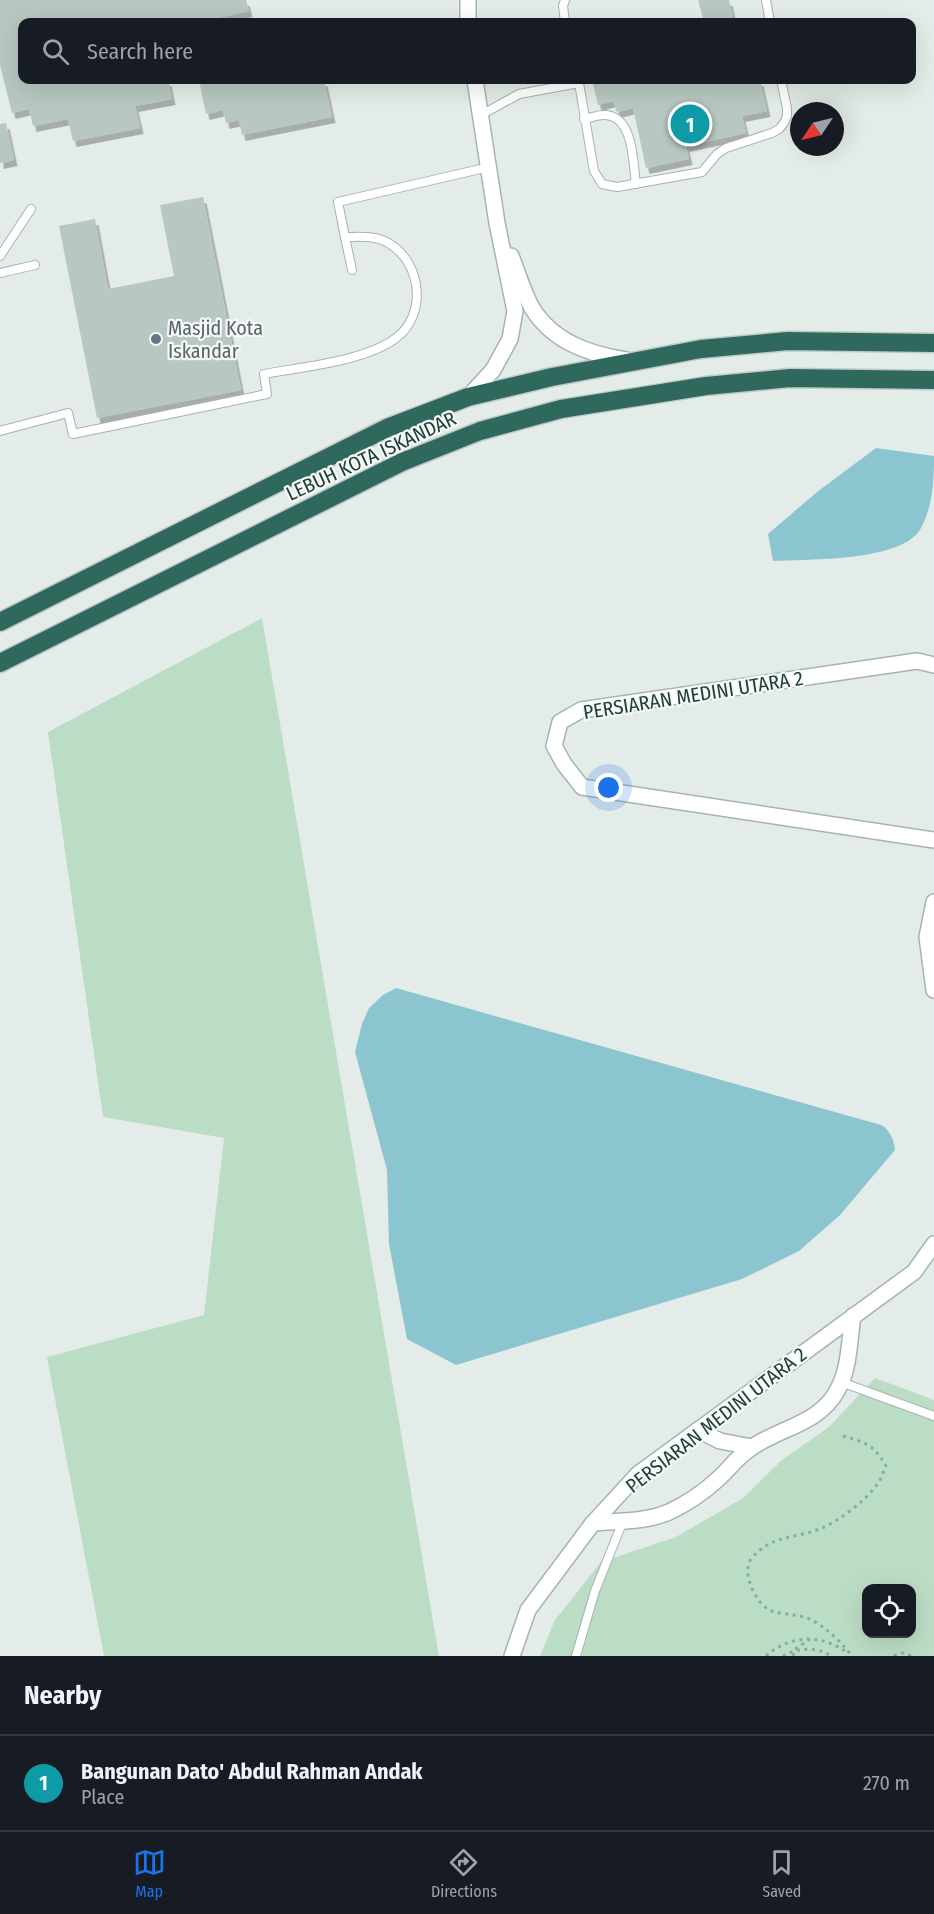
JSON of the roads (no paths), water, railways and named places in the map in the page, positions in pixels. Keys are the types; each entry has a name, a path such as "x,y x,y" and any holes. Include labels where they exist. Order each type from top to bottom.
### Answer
{"highway":[{"name":"LEBUH KOTA ISKANDAR","path":"0,622 387,428 468,397 552,377 701,349 788,341 934,343"},
{"name":"LEBUH KOTA ISKANDAR","path":"0,663 402,462 480,431 561,409 706,386 790,378 934,380"}],"street":[{"path":"468,0 468,18"},
{"path":"468,397 493,369 510,339 514,310 497,223 476,84"},
{"path":"497,223 532,306 545,326 564,340 597,355 637,362"},
{"name":"PERSIARAN MEDINI UTARA 2","path":"934,665 917,661 581,710 560,722 554,746 564,764 582,787 934,840"},
{"path":"934,903 927,937 934,990"},
{"name":"PERSIARAN MEDINI UTARA 2","path":"512,1656 528,1610 593,1523 638,1474 914,1272 934,1244"},
{"path":"593,1523 646,1519 668,1512 693,1499 752,1447 811,1417 826,1406 841,1382 849,1355 853,1316"},
{"path":"698,1430 720,1441 752,1447"}],"lane":[{"path":"564,18 563,6 565,0"},
{"path":"766,0 769,18"},
{"path":"481,116 519,94 565,84"},
{"path":"579,84 594,171 597,178 609,187 702,172 717,154 726,148 779,129 787,116 782,84"},
{"path":"584,119 604,115 615,118 623,124 628,134 636,184"},
{"path":"352,270 338,202 490,167"},
{"path":"0,256 32,209"},
{"path":"0,430 68,413 73,434 267,394 264,374 371,353 387,345 410,324 418,290 412,270 402,253 389,243 373,237 345,237"},
{"path":"0,273 35,265"},
{"path":"841,1382 934,1416"},
{"path":"576,1656 595,1591 623,1521"}],"water":[{"path":"876,448 934,456 933,484 928,511 921,528 911,539 875,553 830,559 773,561 768,534 817,492"},
{"path":"396,988 881,1125 891,1136 895,1150 840,1215 799,1251 742,1279 456,1365 407,1339 389,1244 387,1170 355,1052 362,1024 369,1008 383,995"}],"place":[{"name":"Bangunan Dato' Abdul Rahman Andak","path":"690,124"},
{"name":"Masjid Kota Iskandar","path":"156,339"}]}
